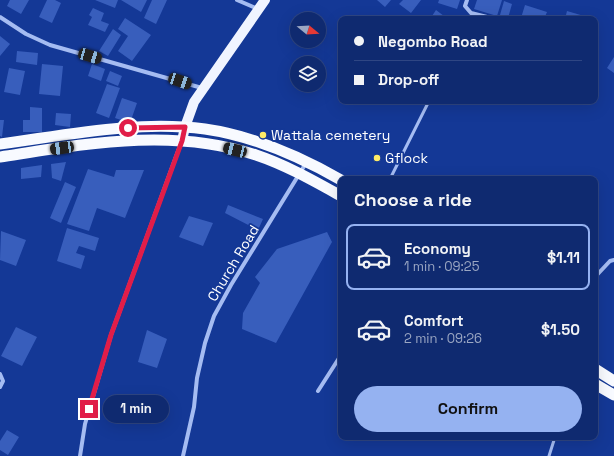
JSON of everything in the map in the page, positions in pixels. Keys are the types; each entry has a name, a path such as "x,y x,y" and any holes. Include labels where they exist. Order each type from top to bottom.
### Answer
{"highway":[{"path":"0,144 114,130 185,127 232,134 260,142 308,161 338,178"},
{"path":"0,157 115,140 140,139 182,141 210,145 256,155 299,172 338,194"},
{"path":"598,371 614,381"},
{"path":"598,386 614,395"}],"main road":[{"path":"182,141 185,127 194,102 202,88 265,0"}],"street":[{"path":"237,0 258,9"},
{"path":"467,0 465,6 471,13 483,16"},
{"path":"0,17 26,34 50,44 202,88"},
{"path":"80,456 85,424 111,335 182,141"},
{"name":"Church Road","path":"183,456 194,407 197,378 205,343 214,316 222,300 273,219 299,172 308,161"},
{"path":"598,274 610,260 614,260"},
{"path":"318,391 338,360"},
{"path":"0,374 3,381 0,388"}],"lane":[{"path":"392,176 428,104"},
{"path":"548,456 554,440"}],"building":[{"path":"10,0 29,0 21,14 7,6"},
{"path":"47,0 55,0 61,3 52,23 39,17"},
{"path":"95,0 118,0 115,8"},
{"path":"121,0 147,0 141,12"},
{"path":"152,0 167,0 156,24 144,18"},
{"path":"377,0 391,0 385,7"},
{"path":"403,0 421,0 411,13 399,4"},
{"path":"439,0 460,0 457,9 438,3"},
{"path":"477,0 502,0 497,16 474,9"},
{"path":"504,1 512,4 509,16 500,15"},
{"path":"525,5 547,12 545,16 522,16"},
{"path":"93,8 104,13 101,21 109,24 105,32 88,25 92,17 89,15"},
{"path":"436,10 444,16 432,16"},
{"path":"567,11 584,16 566,16"},
{"path":"125,18 151,35 132,61 118,51 128,36 118,29"},
{"path":"113,29 121,35 108,56 99,51"},
{"path":"0,36 10,44 0,56"},
{"path":"17,51 38,53 37,65 16,62"},
{"path":"614,57 614,73 607,68"},
{"path":"42,64 63,66 60,96 39,94"},
{"path":"92,64 105,69 101,81 88,76"},
{"path":"9,68 25,71 20,95 4,92"},
{"path":"110,71 122,76 118,86 106,81"},
{"path":"107,84 120,88 109,118 96,113"},
{"path":"122,98 137,103 130,123 115,118"},
{"path":"30,107 42,108 42,132 23,132 23,120 30,120"},
{"path":"56,113 71,114 70,127 55,125"},
{"path":"0,120 4,120 2,137 0,136"},
{"path":"66,162 61,181 52,178 51,164"},
{"path":"42,165 41,177 21,179 21,168"},
{"path":"88,169 114,177 116,170 144,170 125,218 97,208 89,231 67,224"},
{"path":"65,182 76,187 61,223 50,218"},
{"path":"228,205 263,219 258,230 225,213"},
{"path":"189,216 213,223 203,246 179,237"},
{"path":"67,228 99,238 95,251 79,246 76,253 85,256 81,269 57,261"},
{"path":"1,231 26,240 16,266 0,260"},
{"path":"327,232 332,242 276,343 242,329 243,313 260,283 255,277 277,249"},
{"path":"16,327 37,337 22,366 1,356"},
{"path":"147,330 167,339 157,368 138,362"},
{"path":"7,430 19,437 8,455 0,450 0,441"}],"place":[{"name":"Wattala cemetery","path":"263,135"},
{"name":"Gflock","path":"377,158"}],"route":[{"path":"89,409 111,335 182,141 185,127 128,128"}]}
